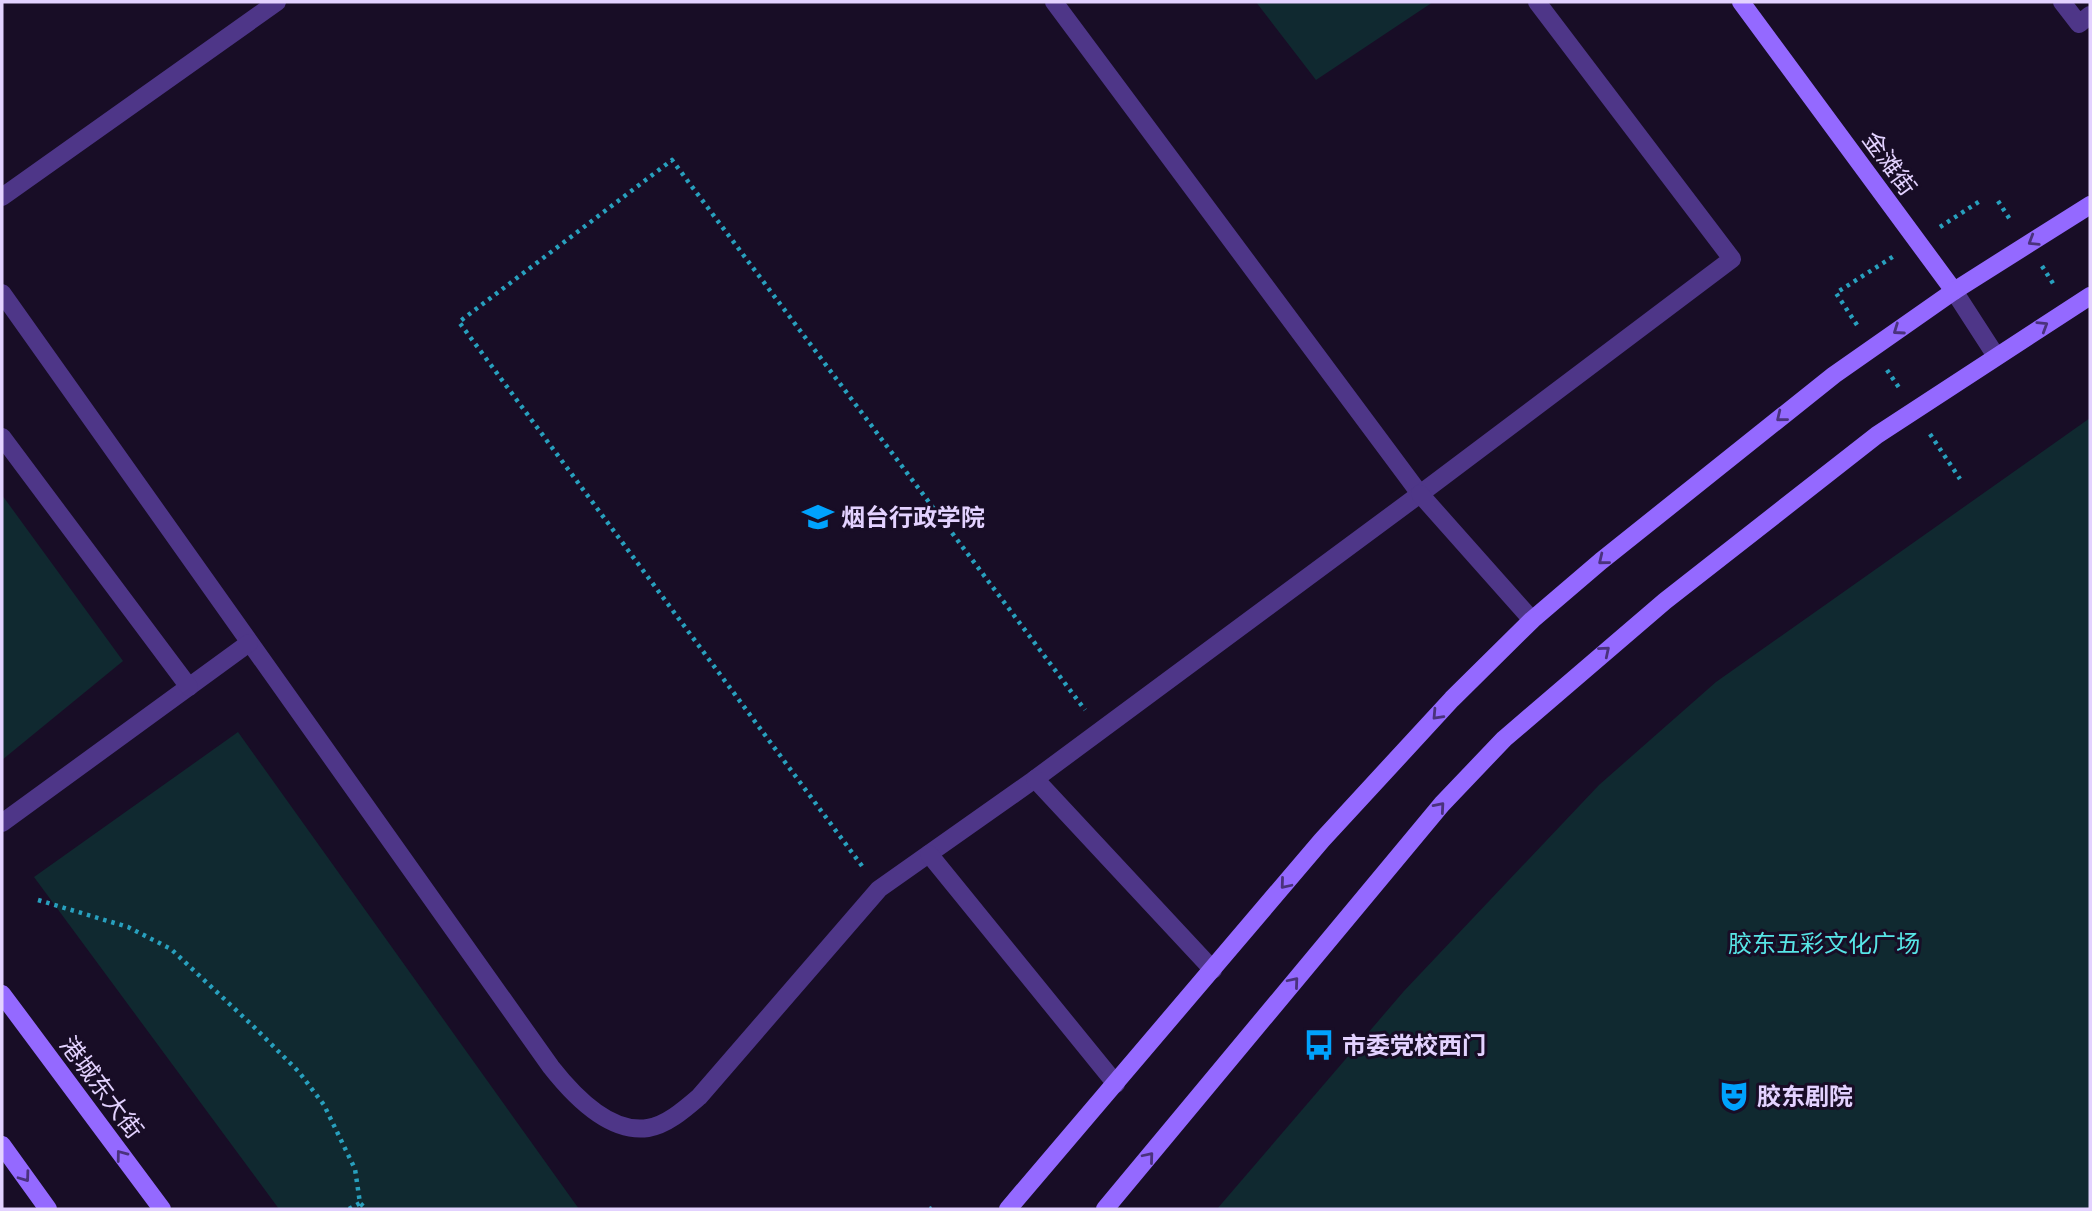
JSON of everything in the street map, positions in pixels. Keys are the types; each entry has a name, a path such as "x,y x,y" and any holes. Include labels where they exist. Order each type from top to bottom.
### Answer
{"street":[{"path":"2,197 277,2"},
{"path":"1054,2 1420,494 1532,620"},
{"path":"2,293 551,1067 575,1095 594,1110 618,1124 634,1129 651,1128 685,1109 699,1097 879,889 1034,779 1420,494 1732,259 1537,2"},
{"name":"金滩街","path":"1741,2 1954,291 1996,356"},
{"path":"2062,2 2079,24 2090,15"},
{"path":"1008,1209 1322,840 1452,699 1532,620 1611,553 1834,375 1954,291 2090,205"},
{"path":"1105,1209 1441,804 1504,738 1665,601 1877,435 2090,296"},
{"path":"2,437 190,687"},
{"path":"2,823 249,643"},
{"path":"1034,779 1213,970"},
{"path":"929,854 1116,1083"},
{"name":"港城东大街","path":"2,994 162,1209"},
{"path":"2,1145 48,1209"}],"path":[{"path":"879,889 459,322 672,160 1100,730"},
{"path":"38,900 128,927 171,949 253,1026 299,1072 324,1105 355,1169 360,1203 366,1209"},
{"path":"349,1209 360,1203"}],"green space":[{"path":"1256,2 1433,2 1316,80"},
{"name":"胶东五彩文化广场","path":"2090,418 2090,1209 1217,1209 1404,991 1599,785 1716,682"},
{"path":"2,495 123,661 2,760"},
{"path":"238,732 579,1209 279,1209 34,877"}],"place":[{"name":"烟台行政学院","path":"818,517"},
{"name":"市委党校西门","path":"1319,1045"},
{"name":"胶东剧院","path":"1734,1096"}]}
